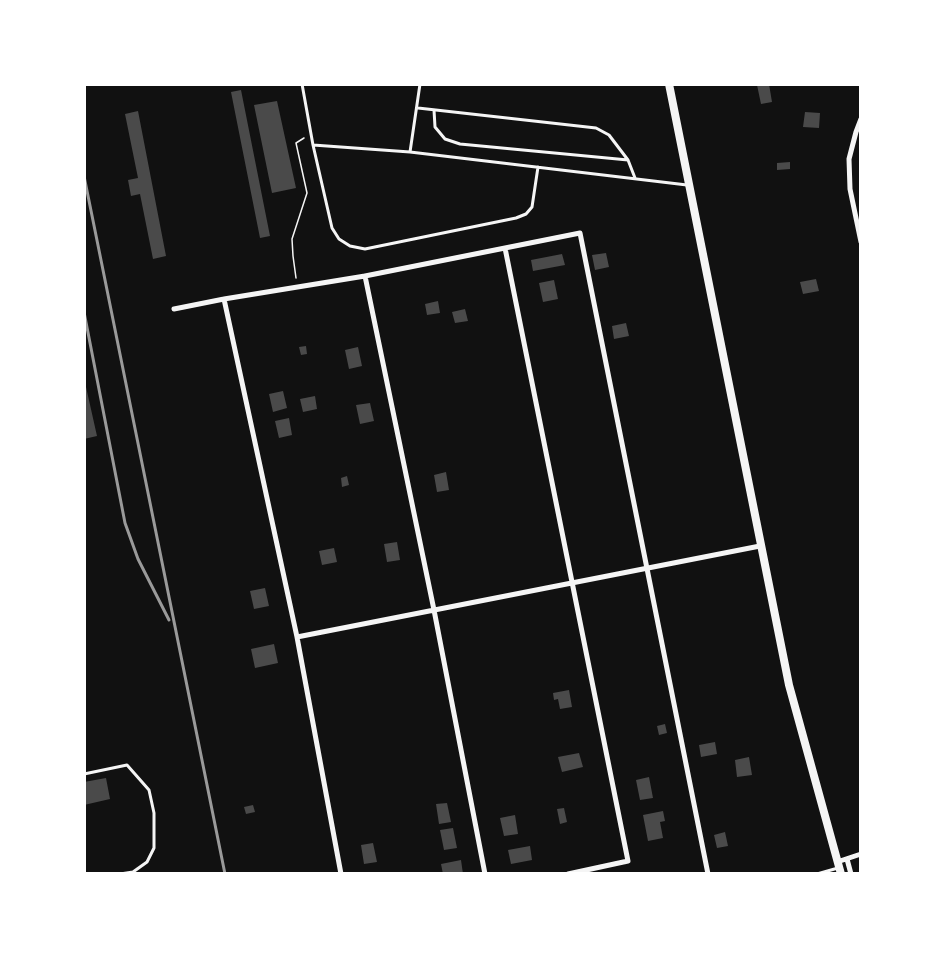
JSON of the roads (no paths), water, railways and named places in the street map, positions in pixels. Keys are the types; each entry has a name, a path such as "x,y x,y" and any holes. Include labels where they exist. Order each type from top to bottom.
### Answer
{"main road":[{"path":"669,84 789,685 839,868"}],"street":[{"path":"861,119 849,159 850,189 861,242"},
{"path":"174,309 365,276 580,232 708,874"},
{"path":"505,248 628,861 568,874"},
{"path":"365,276 434,610 485,874"},
{"path":"225,299 297,637 341,874"},
{"path":"297,637 760,546"},
{"path":"839,868 847,859 861,855"},
{"path":"847,859 851,874"}],"lane":[{"path":"302,84 310,134 332,228 339,239 350,246 365,249 526,214 532,207 538,167"},
{"path":"410,152 420,84"},
{"path":"417,108 596,128 609,135 628,160 635,178"},
{"path":"434,110 435,127 445,140 460,144 628,160"},
{"path":"313,145 410,152 689,185"},
{"path":"84,774 127,765 149,790 154,813 154,848 147,862 133,872 120,874"},
{"path":"817,874 839,868"}],"railway":[{"path":"84,176 225,874"},
{"path":"84,312 125,523 138,559 169,620"}]}
